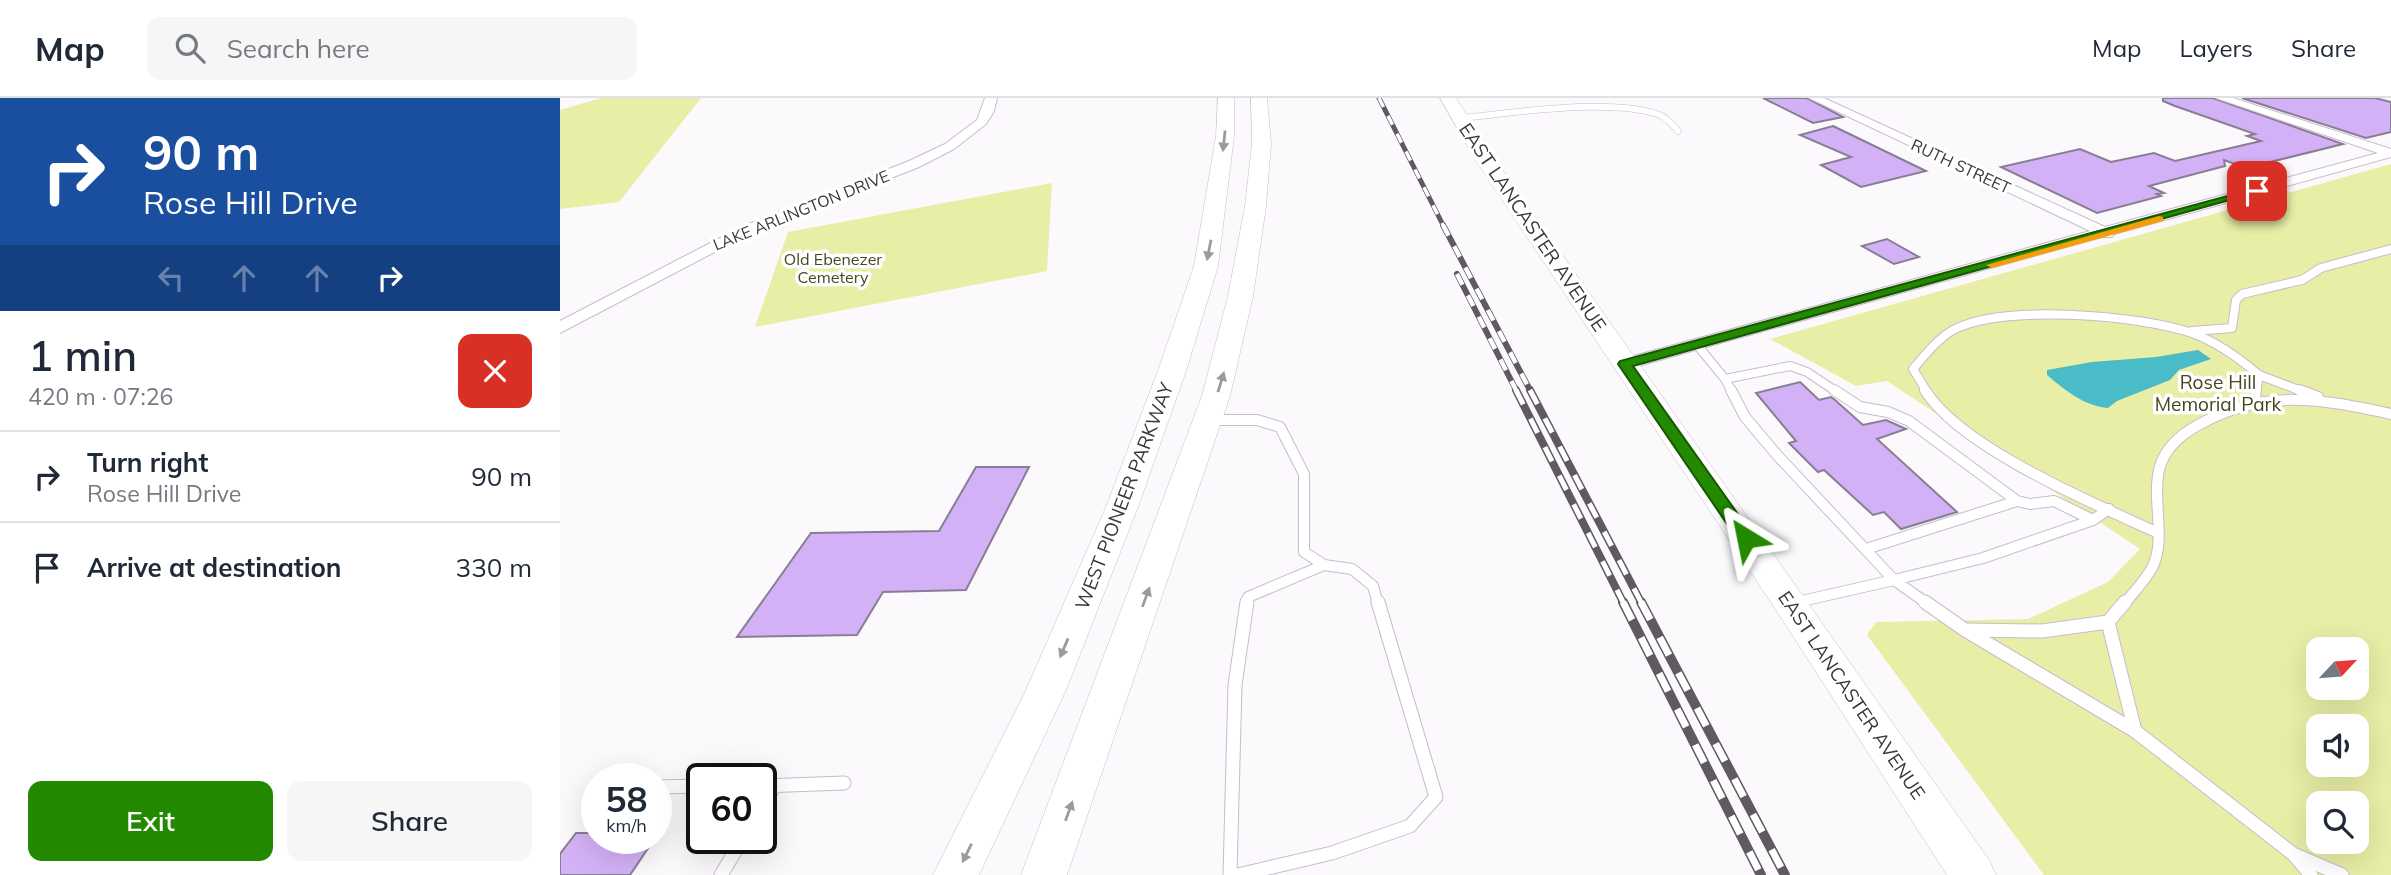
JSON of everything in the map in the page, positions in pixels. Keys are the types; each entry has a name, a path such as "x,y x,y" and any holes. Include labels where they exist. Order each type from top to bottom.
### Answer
{"main road":[{"name":"WEST PIONEER PARKWAY","path":"956,875 1046,690 1122,507 1173,368 1206,265 1225,136 1226,98"},
{"path":"1044,875 1209,420 1225,368 1261,181 1259,98"},
{"name":"EAST LANCASTER AVENUE","path":"1454,108 1485,159 1791,604 1973,875"},
{"path":"1219,183 1261,181"}],"street":[{"name":"LAKE ARLINGTON DRIVE","path":"560,328 736,235 914,164 969,134 981,123 991,98"},
{"name":"RUTH STREET","path":"1815,98 2107,234"},
{"path":"2222,98 2391,153"},
{"path":"1625,364 2107,234 2391,153"}],"lane":[{"path":"1454,108 1630,106 1660,114 1678,131"},
{"path":"2231,351 2236,300 2242,294 2302,279 2322,268 2391,249"},
{"path":"2376,255 2391,259"},
{"path":"2156,532 2065,489 1987,444 1948,416 1920,387 1913,369 1953,330 1988,320 2050,316 2146,323 2190,331 2232,328"},
{"path":"2190,331 2231,351 2259,375 2325,400 2391,414"},
{"path":"1697,345 1725,379 1745,417 1894,580 1965,630 2135,730 2293,854 2311,875"},
{"path":"1725,379 1790,366 1807,372 1860,407 1888,412 1909,421 2017,501 2030,504 2054,501 2093,520"},
{"path":"2255,400 2259,375"},
{"path":"1965,630 2042,631 2108,622 2154,564 2159,472 2167,450 2181,434 2206,419 2255,400 2325,400"},
{"path":"1209,420 1257,420 1280,427 1304,474 1304,552 1324,565 1352,569 1373,586 1436,797 1410,825 1332,852 1238,875"},
{"path":"1866,549 2017,501"},
{"path":"1791,604 1983,558 2093,520 2109,509"},
{"path":"1230,875 1235,685 1248,597 1324,565"},
{"path":"2108,622 2135,730"},
{"path":"777,785 844,783"},
{"path":"721,875 733,854"},
{"path":"2293,854 2342,875"}],"green space":[{"path":"601,98 701,98 619,202 560,209 560,110"},
{"name":"Rose Hill Memorial Park","path":"2391,164 2391,875 2044,875 1867,635 1876,622 2028,619 2108,582 2140,549 1887,381 1856,386 1770,339"},
{"name":"Old Ebenezer Cemetery","path":"1052,183 1047,271 755,327 788,232"}],"water":[{"path":"2198,350 2211,359 2179,370 2170,380 2117,401 2108,408 2083,401 2047,375 2047,370 2092,362 2156,357"}],"building":[{"path":"1763,98 1807,98 1843,117 1813,123"},
{"path":"2163,98 2213,98 2343,144 2246,168 2224,160 2225,166 2149,186 2164,193 2157,194 2161,196 2097,213 2001,167 2080,149 2111,162 2154,153 2175,161 2261,141 2247,136 2255,134 2175,106 2163,101"},
{"path":"2242,98 2375,98 2391,102 2391,132 2366,138"},
{"path":"1833,126 1926,171 1861,187 1821,165 1851,157 1800,135"},
{"path":"1887,239 1919,257 1894,264 1862,246"},
{"path":"1800,382 1819,400 1831,397 1863,425 1886,420 1906,429 1877,439 1957,512 1901,529 1884,512 1873,515 1824,470 1818,472 1789,443 1796,441 1756,393"},
{"path":"976,467 1029,467 966,590 883,592 857,635 737,637 811,533 939,531"},
{"path":"576,833 581,833 581,854 644,854 630,875 560,875 560,854"}],"railway":[{"path":"1379,98 1444,227"},
{"path":"1443,225 1531,392"},
{"path":"1457,274 1517,392"},
{"path":"1516,390 1624,604"},
{"path":"1530,390 1642,604"},
{"path":"1623,602 1761,875"},
{"path":"1641,602 1785,875"}],"slow traffic":[{"path":"1992,265 2159,219"}],"route":[{"path":"1746,538 1625,364 2257,191"}]}
